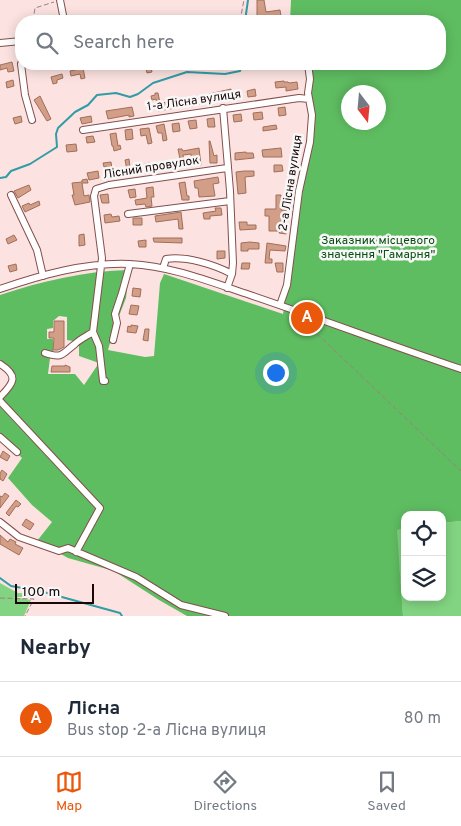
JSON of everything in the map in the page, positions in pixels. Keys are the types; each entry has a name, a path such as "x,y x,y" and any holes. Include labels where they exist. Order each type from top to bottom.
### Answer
{"street":[{"path":"60,0 63,15"},
{"path":"0,43 15,42"},
{"path":"23,70 25,95 32,120"},
{"name":"2-а Лісна вулиця","path":"280,305 287,286 299,191 309,146 312,115 308,92 310,79 309,70"},
{"name":"1-а Лісна вулиця","path":"83,130 223,108 299,98 309,99"},
{"path":"223,108 233,263 232,274 227,288"},
{"name":"Лісний провулок","path":"101,265 102,254 94,196 97,188 227,168"},
{"path":"11,195 37,250 43,276"},
{"path":"128,214 230,201"},
{"path":"162,268 166,259 176,257 223,269 232,274"},
{"path":"113,340 117,323 115,312 130,264"},
{"path":"0,288 43,276 101,265 130,264 162,268 302,312 461,369"},
{"path":"101,265 93,332 99,346 103,381 105,381"},
{"path":"46,353 55,356 63,355 74,344 93,332"},
{"path":"0,364 10,370 12,376 11,385 0,397"},
{"path":"0,402 100,508 76,552"},
{"path":"0,437 17,452"},
{"path":"0,522 19,537 60,551 68,548 136,577 181,606 225,616"}],"path":[{"path":"34,15 35,8 60,0"},
{"path":"241,15 244,0"},
{"path":"302,312 313,330 461,471"},
{"path":"0,598 34,599 25,616"}],"green space":[{"name":"Заказник місцевого значення \"Гамарня\"","path":"291,0 461,0 461,521 446,523 446,511 401,511 401,529 397,530 403,616 187,616 114,571 68,558 37,541 52,522 32,505 8,478 22,458 0,437 0,402 15,376 10,370 0,364 0,295 64,278 96,272 129,270 126,298 108,350 145,357 154,356 160,283 164,274 283,314 307,165 310,70 446,70 446,15 290,15","holes":["59,316 67,317 67,340 79,342 79,356 99,363 84,385 75,374 48,374 50,358 53,358 53,339 47,339 47,329 53,328 53,321"]},
{"path":"401,521 401,590 398,552 383,522"},
{"path":"461,521 461,616 403,616 402,601 446,601 446,523"},
{"path":"0,583 18,593 30,594 25,597 13,597 31,600 24,616 0,616"}],"building":[{"path":"257,0 264,0 266,12 280,10 281,15 257,15"},
{"path":"12,62 14,71 8,72 7,68 0,70 0,65"},
{"path":"83,70 85,78 81,79 80,74 71,76 70,71"},
{"path":"62,74 63,78 53,84 51,77"},
{"path":"13,80 14,86 7,88 6,82"},
{"path":"284,81 289,83 297,82 298,89 286,91 286,87 276,88 275,82"},
{"path":"231,89 232,93 220,96 221,101 211,102 209,94"},
{"path":"255,89 256,96 248,97 247,91"},
{"path":"155,93 158,93 160,103 180,101 181,107 158,111 156,99 152,100 151,96 155,95"},
{"path":"40,96 51,119 47,121 34,100"},
{"path":"200,98 201,104 192,106 191,99"},
{"path":"132,107 134,116 129,117 129,115 108,119 106,111"},
{"path":"285,107 286,115 279,116 278,108"},
{"path":"262,112 263,119 254,120 253,113"},
{"path":"241,114 242,121 234,122 233,115"},
{"path":"21,116 22,122 15,124 13,118"},
{"path":"91,116 92,122 82,124 80,118"},
{"path":"214,118 215,127 208,127 207,119"},
{"path":"196,120 197,128 190,129 188,121"},
{"path":"179,123 180,131 173,132 172,124"},
{"path":"164,124 167,140 163,141 162,133 158,133 156,126"},
{"path":"276,125 277,129 263,131 263,127"},
{"path":"149,128 152,143 148,144 146,135 141,136 140,129"},
{"path":"132,129 133,139 126,140 125,130"},
{"path":"116,133 118,146 120,145 121,149 114,151 110,134"},
{"path":"93,136 95,142 87,143 86,137"},
{"path":"209,141 214,156 217,155 217,163 210,163"},
{"path":"76,144 77,151 67,152 66,145"},
{"path":"199,148 201,165 195,165 195,162 192,162 191,154 183,155 185,167 177,168 175,160 180,159 178,149 183,151"},
{"path":"281,148 282,157 263,157 262,150"},
{"path":"235,153 253,153 254,158 235,160"},
{"path":"129,159 130,167 135,166 136,174 128,175 125,160"},
{"path":"111,162 112,169 116,169 118,176 109,177 107,167 104,167 103,163"},
{"path":"150,163 151,171 145,172 144,164"},
{"path":"274,165 282,165 283,171 274,172"},
{"path":"98,171 99,178 89,180 87,173"},
{"path":"254,171 254,176 245,177 246,193 238,194 236,172"},
{"path":"218,177 219,183 213,184 215,196 199,197 198,188 195,188 194,181"},
{"path":"87,179 88,183 82,183 84,196 89,195 90,202 75,205 72,195 74,195 72,183 82,182 82,180"},
{"path":"185,182 189,200 182,200 179,183"},
{"path":"29,185 31,190 18,198 14,191"},
{"path":"153,187 154,197 151,197 152,206 146,207 145,204 136,205 135,200 147,198 146,188"},
{"path":"135,189 136,197 130,198 128,190"},
{"path":"108,194 109,203 102,203 100,195"},
{"path":"276,195 281,195 281,210 288,210 288,214 283,214 282,225 287,226 286,234 279,233 280,231 269,231 269,216 265,216 265,209 276,209"},
{"path":"39,201 40,205 25,212 22,206"},
{"path":"215,208 221,208 222,215 210,216 210,219 204,219 203,213 216,211"},
{"path":"181,212 183,229 179,229 178,219 156,222 155,216"},
{"path":"111,214 112,217 119,216 120,221 105,223 104,215"},
{"path":"133,218 142,218 142,225 133,225"},
{"path":"239,222 247,222 247,225 256,225 256,229 240,230"},
{"path":"84,234 85,245 79,246 79,235"},
{"path":"14,235 17,240 8,244 6,239"},
{"path":"153,238 182,238 182,243 154,242"},
{"path":"146,240 146,247 139,247 138,241"},
{"path":"241,243 259,243 259,249 241,251"},
{"path":"267,243 286,246 285,251 270,250 269,259 272,259 272,263 265,263"},
{"path":"217,251 225,251 225,258 217,259"},
{"path":"242,263 250,263 249,269 241,269"},
{"path":"275,263 283,263 283,272 277,272"},
{"path":"16,264 17,270 10,272 8,266"},
{"path":"133,288 141,289 140,297 132,296"},
{"path":"131,305 139,306 137,315 129,314"},
{"path":"54,321 64,321 64,347 58,350 53,350 54,338 49,338 49,332 54,332"},
{"path":"131,325 138,326 136,333 127,332 128,326 131,327"},
{"path":"145,329 149,329 148,341 143,340"},
{"path":"65,365 70,367 70,372 51,372 52,366"},
{"path":"3,451 10,456 7,461 0,457"},
{"path":"2,470 7,474 3,481 0,479"},
{"path":"5,493 9,496 0,508 0,496 2,497"},
{"path":"16,500 21,504 18,507 16,506 9,516 6,513"},
{"path":"26,519 34,524 30,530 22,525"},
{"path":"0,535 8,542 10,539 23,548 19,555 0,544"}],"waterway":[{"path":"246,15 248,0"},
{"path":"0,178 6,177 11,171 30,164 57,147 56,134 58,128 75,112 88,105 97,95 116,93 130,97 138,94 153,83 187,72 225,74 240,70"},
{"path":"0,578 11,586 34,590"},
{"path":"40,591 120,613 122,616"}],"place":[{"name":"Лісна","path":"307,318"}]}
